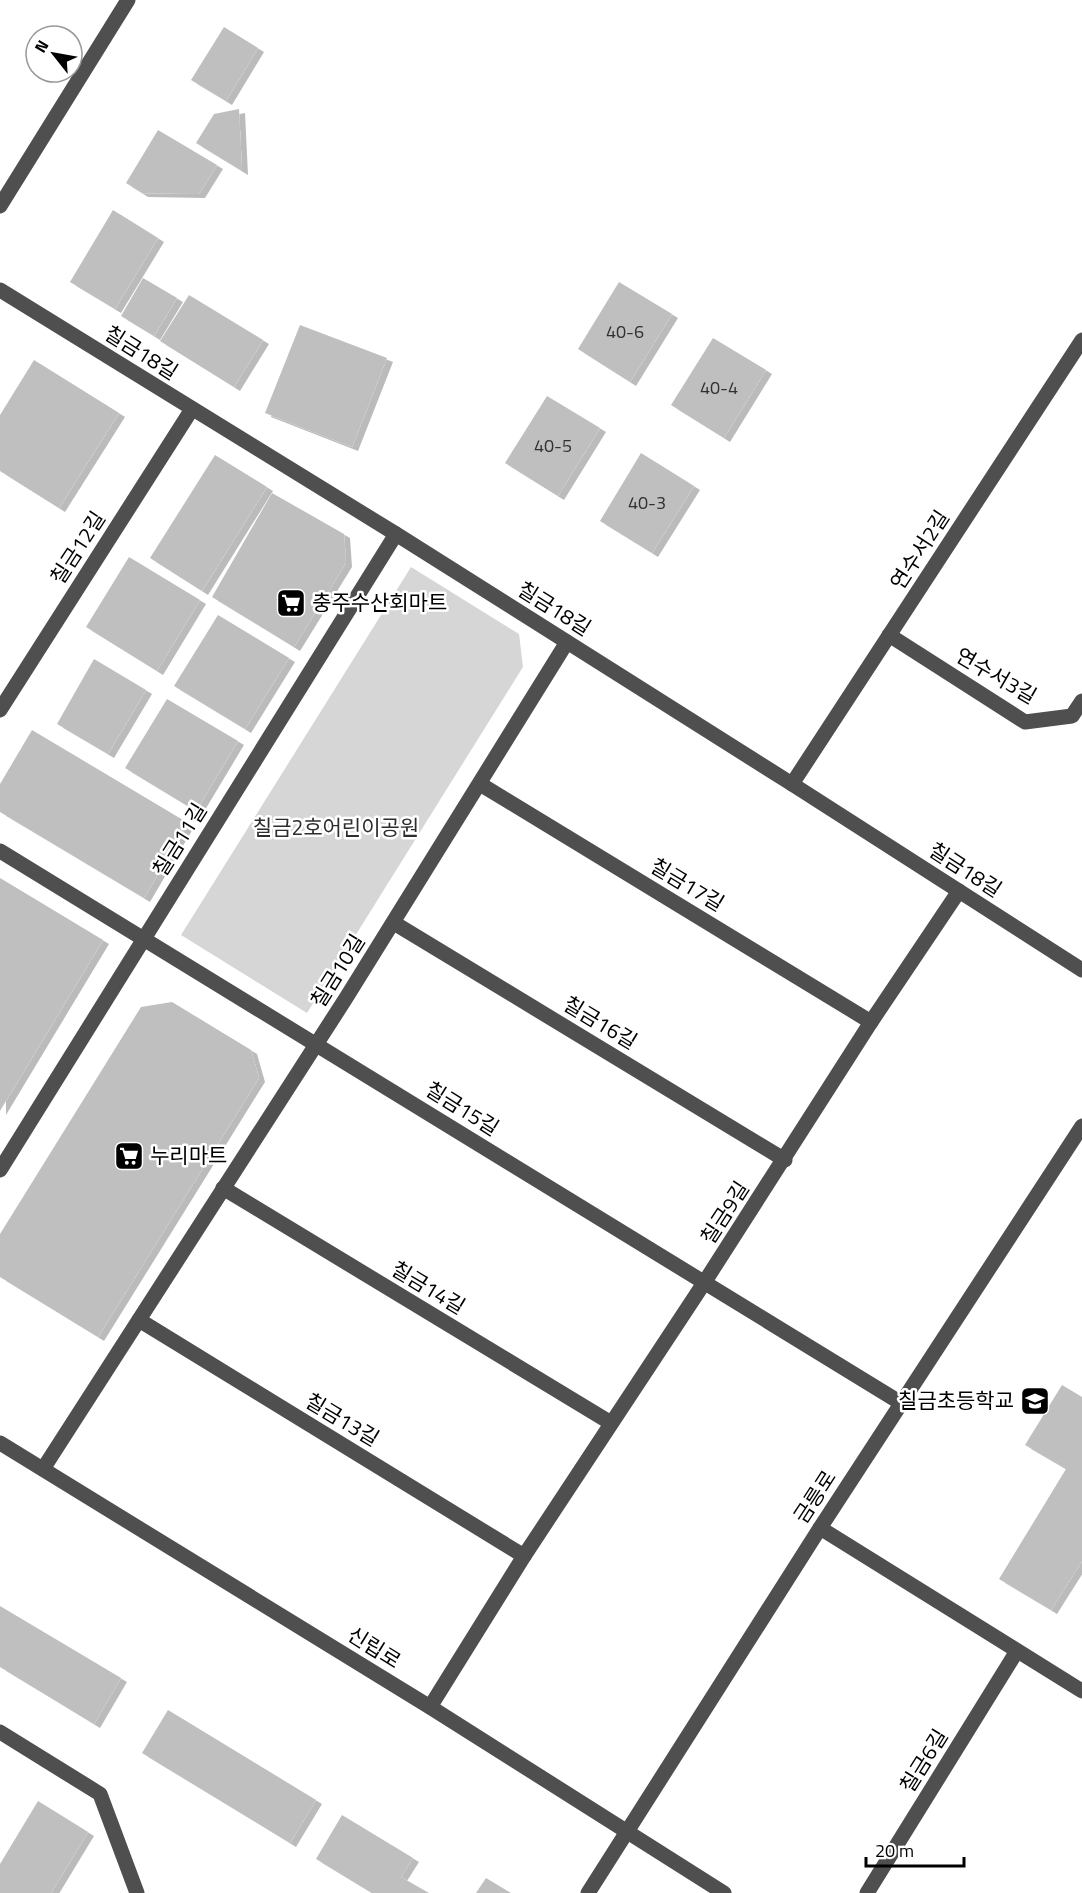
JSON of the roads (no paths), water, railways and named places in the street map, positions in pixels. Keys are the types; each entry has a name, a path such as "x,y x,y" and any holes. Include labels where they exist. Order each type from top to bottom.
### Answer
{"street":[{"path":"0,206 128,0"},
{"name":"칠금18길","path":"0,290 396,534 1082,970"},
{"name":"연수서2길","path":"792,784 1082,340"},
{"name":"칠금12길","path":"0,710 192,409"},
{"name":"칠금11길","path":"0,1170 396,534"},
{"name":"연수서3길","path":"889,635 1025,722 1072,716 1082,700"},
{"name":"칠금10길","path":"43,1469 394,923 567,642"},
{"name":"칠금17길","path":"480,784 871,1022"},
{"name":"칠금15길","path":"0,851 901,1402"},
{"name":"칠금9길","path":"430,1707 524,1556 785,1160 871,1022 959,891"},
{"name":"칠금16길","path":"394,923 785,1160"},
{"name":"금릉로","path":"588,1893 901,1402 1082,1126"},
{"name":"칠금14길","path":"224,1188 611,1423"},
{"name":"칠금13길","path":"139,1320 524,1556"},
{"name":"신립로","path":"0,1443 430,1707 724,1893"},
{"path":"820,1528 1082,1691"},
{"name":"칠금6길","path":"867,1893 1017,1651"},
{"path":"1,1735 100,1794 132,1889"}],"place":[{"name":"충주수산회마트","path":"291,603"},
{"name":"누리마트","path":"129,1156"},
{"name":"칠금초등학교","path":"1035,1401"}],"park label":[{"name":"칠금2호어린이공원","path":"336,828"}]}
